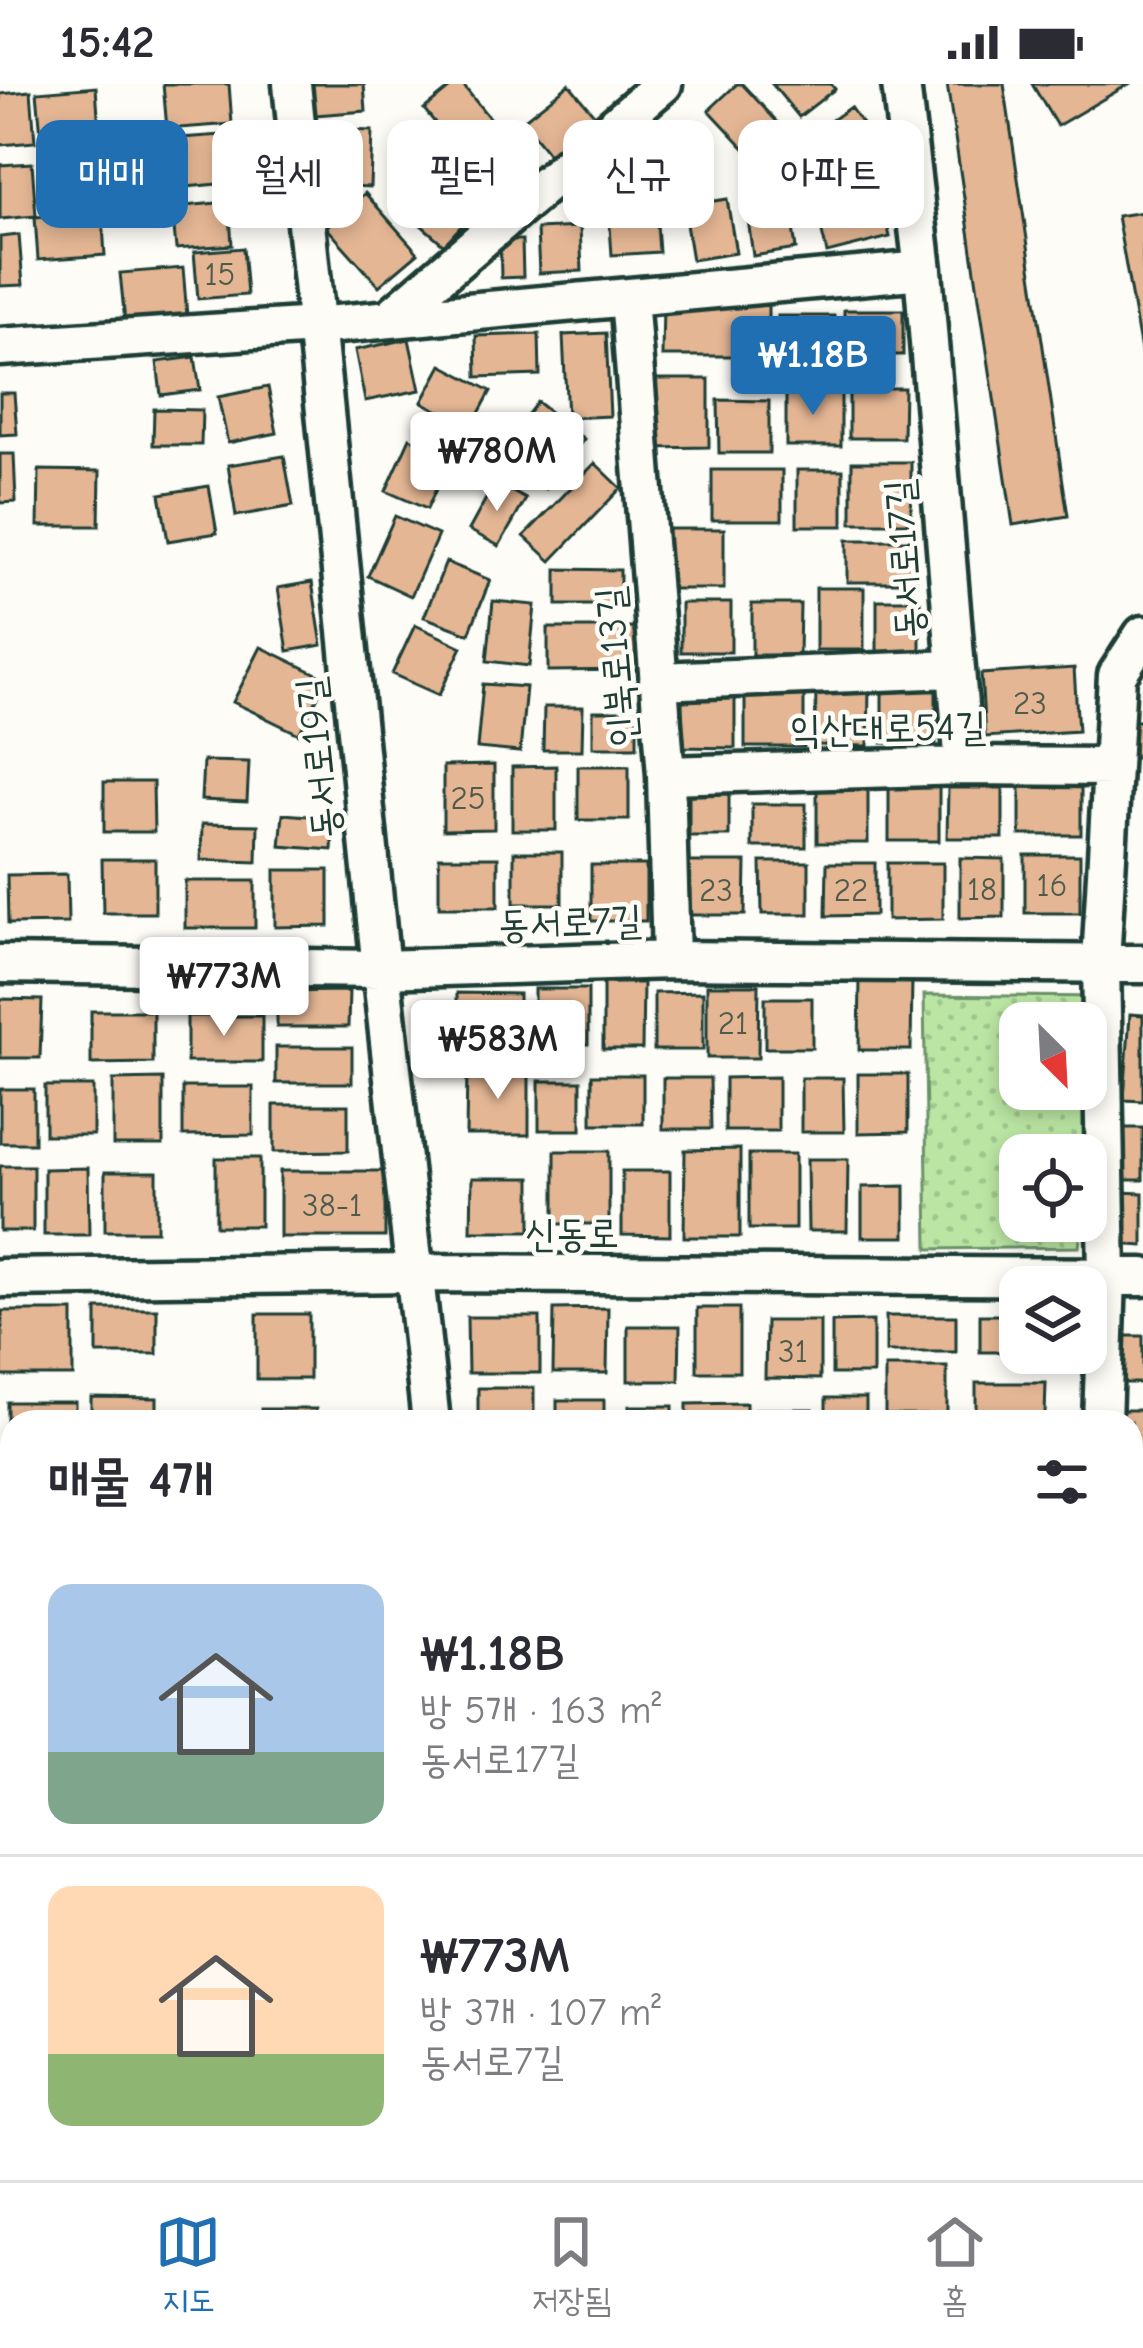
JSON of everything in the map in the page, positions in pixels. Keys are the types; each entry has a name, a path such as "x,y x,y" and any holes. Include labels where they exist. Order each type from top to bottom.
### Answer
{"street":[{"name":"동서로19길","path":"292,84 430,1410"},
{"path":"390,318 663,84"},
{"name":"동서로17길","path":"901,84 923,271 964,766"},
{"path":"0,347 315,326 923,271"},
{"name":"인북로13길","path":"629,297 666,775 671,960"},
{"path":"1104,1410 1125,1277 1101,963 1117,675 1143,634"},
{"name":"동서로17길","path":"658,681 954,669"},
{"name":"익산대로54길","path":"666,775 1112,766"},
{"name":"동서로7길","path":"0,964 381,969 671,960 1143,964"},
{"name":"신동로","path":"0,1278 414,1273 1125,1277"}],"green space":[{"path":"924,995 1104,997 1104,1002 999,1002 999,1110 1093,1110 1090,1134 999,1134 999,1242 1080,1242 1079,1247 928,1249"}],"building":[{"path":"163,84 229,84 232,120 188,127 188,120 166,120"},
{"path":"300,84 364,84 366,111 303,116"},
{"path":"455,84 462,84 491,120 433,120 424,109"},
{"path":"569,84 598,119 563,120 563,147 551,157 539,142 539,120 523,120"},
{"path":"742,84 775,120 738,120 738,141 709,110"},
{"path":"772,84 831,84 835,89 799,117"},
{"path":"947,84 1004,84 1068,516 1013,525"},
{"path":"1032,84 1129,84 1057,126"},
{"path":"96,87 98,120 40,120 37,92"},
{"path":"31,91 35,142 0,145 0,94"},
{"path":"850,107 859,120 832,120"},
{"path":"363,131 372,131 370,187 363,187"},
{"path":"212,136 212,185 188,187 188,137"},
{"path":"32,163 36,216 0,219 0,165"},
{"path":"363,195 387,218 387,228 396,228 418,253 379,286 327,228 363,228"},
{"path":"727,199 736,253 692,260 687,228 714,228 714,201"},
{"path":"212,203 212,228 231,228 232,245 176,249 174,228 188,228 188,206"},
{"path":"1143,212 1143,362 1117,216"},
{"path":"35,217 36,228 103,228 105,255 38,260"},
{"path":"425,228 459,228 444,245"},
{"path":"580,228 582,271 539,273 537,229"},
{"path":"610,228 657,228 659,252 612,255"},
{"path":"749,228 793,228 796,249 753,256"},
{"path":"821,228 888,228 890,237 827,253"},
{"path":"19,235 23,285 0,286 0,237"},
{"path":"500,240 522,240 523,277 501,278"},
{"path":"243,248 247,295 198,299 194,252"},
{"path":"183,268 187,316 125,322 120,273"},
{"path":"663,303 768,303 768,356 662,356"},
{"path":"844,310 903,310 903,355 844,355"},
{"path":"778,316 834,316 834,362 778,362"},
{"path":"606,333 610,416 567,418 563,335"},
{"path":"539,334 540,375 477,377 476,336"},
{"path":"409,339 420,390 365,401 355,350"},
{"path":"195,357 200,390 161,395 157,362"},
{"path":"442,365 491,391 471,428 422,402"},
{"path":"650,379 709,379 709,447 651,448"},
{"path":"268,387 277,433 228,443 218,397"},
{"path":"849,388 904,388 903,438 849,438"},
{"path":"786,389 841,389 841,446 786,446"},
{"path":"0,393 14,393 17,434 0,435"},
{"path":"718,400 769,401 769,453 719,453"},
{"path":"537,402 584,439 546,489 498,453"},
{"path":"154,409 202,410 201,445 153,445"},
{"path":"410,438 451,456 427,509 386,491"},
{"path":"0,454 14,454 16,502 0,503"},
{"path":"284,456 293,506 236,516 228,465"},
{"path":"852,462 911,462 911,523 852,523"},
{"path":"595,463 621,488 551,561 524,536"},
{"path":"39,470 100,471 99,526 38,526"},
{"path":"712,470 782,470 782,520 712,520"},
{"path":"797,470 843,470 843,526 797,526"},
{"path":"495,482 526,499 499,546 469,530"},
{"path":"209,486 217,533 168,541 160,494"},
{"path":"395,516 438,535 411,596 368,576"},
{"path":"661,529 724,529 724,589 661,589"},
{"path":"847,540 916,540 916,582 847,582"},
{"path":"446,562 490,580 469,634 424,617"},
{"path":"557,569 620,570 620,605 557,605"},
{"path":"312,582 322,645 288,651 278,588"},
{"path":"816,588 864,588 864,650 816,650"},
{"path":"877,600 920,600 920,653 877,653"},
{"path":"493,601 535,605 529,666 487,661"},
{"path":"681,603 731,603 731,652 681,652"},
{"path":"752,604 800,604 799,655 752,655"},
{"path":"415,625 462,647 439,695 392,674"},
{"path":"548,628 636,628 637,670 548,671"},
{"path":"261,647 327,679 299,734 233,702"},
{"path":"1074,668 1078,731 985,737 981,674"},
{"path":"936,678 936,743 882,743 882,679"},
{"path":"483,684 526,687 520,752 477,748"},
{"path":"816,688 869,688 868,746 815,745"},
{"path":"735,689 735,748 682,747 682,690"},
{"path":"745,695 804,695 804,747 745,747"},
{"path":"544,707 583,707 582,750 543,750"},
{"path":"593,711 637,711 637,747 593,747"},
{"path":"1135,721 1143,721 1143,758 1134,758"},
{"path":"203,761 249,762 247,802 201,800"},
{"path":"494,765 494,829 443,830 443,766"},
{"path":"556,766 556,830 512,830 512,767"},
{"path":"578,766 629,766 629,820 578,820"},
{"path":"104,782 153,782 154,832 104,832"},
{"path":"889,782 939,782 939,841 889,841"},
{"path":"1020,785 1081,785 1081,835 1020,835"},
{"path":"948,788 1003,788 1003,838 947,838"},
{"path":"817,789 868,789 868,843 817,843"},
{"path":"689,792 729,792 729,836 689,836"},
{"path":"752,804 806,804 806,847 752,847"},
{"path":"283,814 334,818 332,850 280,846"},
{"path":"202,824 258,825 257,862 201,860"},
{"path":"514,852 562,852 562,904 514,904"},
{"path":"1025,855 1080,855 1080,913 1025,913"},
{"path":"439,857 498,857 498,907 439,907"},
{"path":"960,858 1004,859 1004,917 960,918"},
{"path":"102,859 155,859 155,913 103,913"},
{"path":"686,862 746,862 745,915 686,915"},
{"path":"761,862 809,862 809,914 762,914"},
{"path":"827,863 875,863 875,915 826,916"},
{"path":"887,863 943,863 943,919 887,920"},
{"path":"591,865 646,865 646,921 591,921"},
{"path":"275,870 329,870 329,926 275,927"},
{"path":"67,874 68,923 8,924 7,875"},
{"path":"185,881 255,881 255,928 185,928"},
{"path":"860,977 912,977 911,1050 859,1050"},
{"path":"603,983 643,983 642,1049 603,1049"},
{"path":"707,985 759,985 758,1058 707,1058"},
{"path":"534,989 588,989 588,1044 534,1045"},
{"path":"349,991 348,1027 277,1027 277,992"},
{"path":"703,992 703,1050 654,1050 654,993"},
{"path":"457,993 519,994 519,1036 457,1036"},
{"path":"765,998 812,998 812,1048 765,1048"},
{"path":"0,999 42,1000 40,1058 0,1058"},
{"path":"91,1011 153,1011 153,1063 91,1064"},
{"path":"1130,1014 1143,1015 1143,1101 1124,1100"},
{"path":"187,1016 262,1016 262,1062 187,1062"},
{"path":"276,1047 352,1047 352,1083 276,1083"},
{"path":"467,1069 529,1069 529,1135 466,1135"},
{"path":"858,1074 908,1074 908,1132 858,1133"},
{"path":"592,1075 643,1075 643,1124 592,1124"},
{"path":"778,1077 778,1131 725,1131 725,1078"},
{"path":"663,1078 710,1078 711,1129 663,1129"},
{"path":"801,1078 843,1078 844,1132 801,1132"},
{"path":"163,1079 163,1145 113,1145 113,1080"},
{"path":"539,1081 581,1081 581,1130 539,1130"},
{"path":"45,1086 93,1086 93,1135 45,1135"},
{"path":"183,1087 253,1087 253,1135 183,1136"},
{"path":"0,1089 34,1089 34,1143 0,1143"},
{"path":"274,1105 348,1105 348,1151 274,1152"},
{"path":"1119,1128 1143,1128 1143,1180 1118,1180"},
{"path":"740,1149 740,1237 684,1237 685,1150"},
{"path":"555,1151 609,1151 609,1224 555,1224"},
{"path":"749,1154 795,1154 795,1229 749,1229"},
{"path":"216,1158 260,1158 260,1226 216,1226"},
{"path":"807,1159 848,1159 847,1231 808,1231"},
{"path":"0,1166 33,1166 33,1231 0,1231"},
{"path":"88,1168 89,1235 44,1235 44,1169"},
{"path":"280,1171 385,1171 385,1237 280,1237"},
{"path":"622,1171 670,1171 670,1236 622,1235"},
{"path":"105,1172 157,1172 157,1231 105,1231"},
{"path":"472,1178 531,1178 531,1231 471,1231"},
{"path":"905,1186 905,1237 862,1237 862,1187"},
{"path":"1117,1192 1143,1193 1143,1246 1114,1244"},
{"path":"608,1308 607,1373 553,1373 554,1309"},
{"path":"697,1308 739,1308 739,1372 697,1372"},
{"path":"97,1309 157,1309 157,1354 97,1354"},
{"path":"2,1311 73,1311 73,1376 2,1376"},
{"path":"257,1314 309,1314 309,1379 257,1379"},
{"path":"980,1315 999,1315 999,1352 980,1352"},
{"path":"886,1316 956,1316 956,1352 886,1352"},
{"path":"467,1317 540,1317 540,1373 468,1373"},
{"path":"766,1321 820,1321 820,1379 765,1378"},
{"path":"873,1321 873,1374 832,1374 832,1322"},
{"path":"628,1326 680,1326 679,1381 628,1381"},
{"path":"1123,1336 1143,1336 1143,1383 1123,1383"},
{"path":"885,1367 947,1367 947,1410 885,1410"},
{"path":"976,1383 1046,1383 1045,1410 976,1410"},
{"path":"478,1388 534,1388 534,1410 478,1410"},
{"path":"91,1397 157,1398 157,1410 91,1410"},
{"path":"826,1398 866,1398 866,1410 826,1410"},
{"path":"557,1400 604,1400 604,1410 557,1410"},
{"path":"7,1402 75,1402 75,1410 7,1410"},
{"path":"746,1403 746,1410 687,1410 687,1404"},
{"path":"629,1406 673,1406 673,1410 629,1410"}]}
